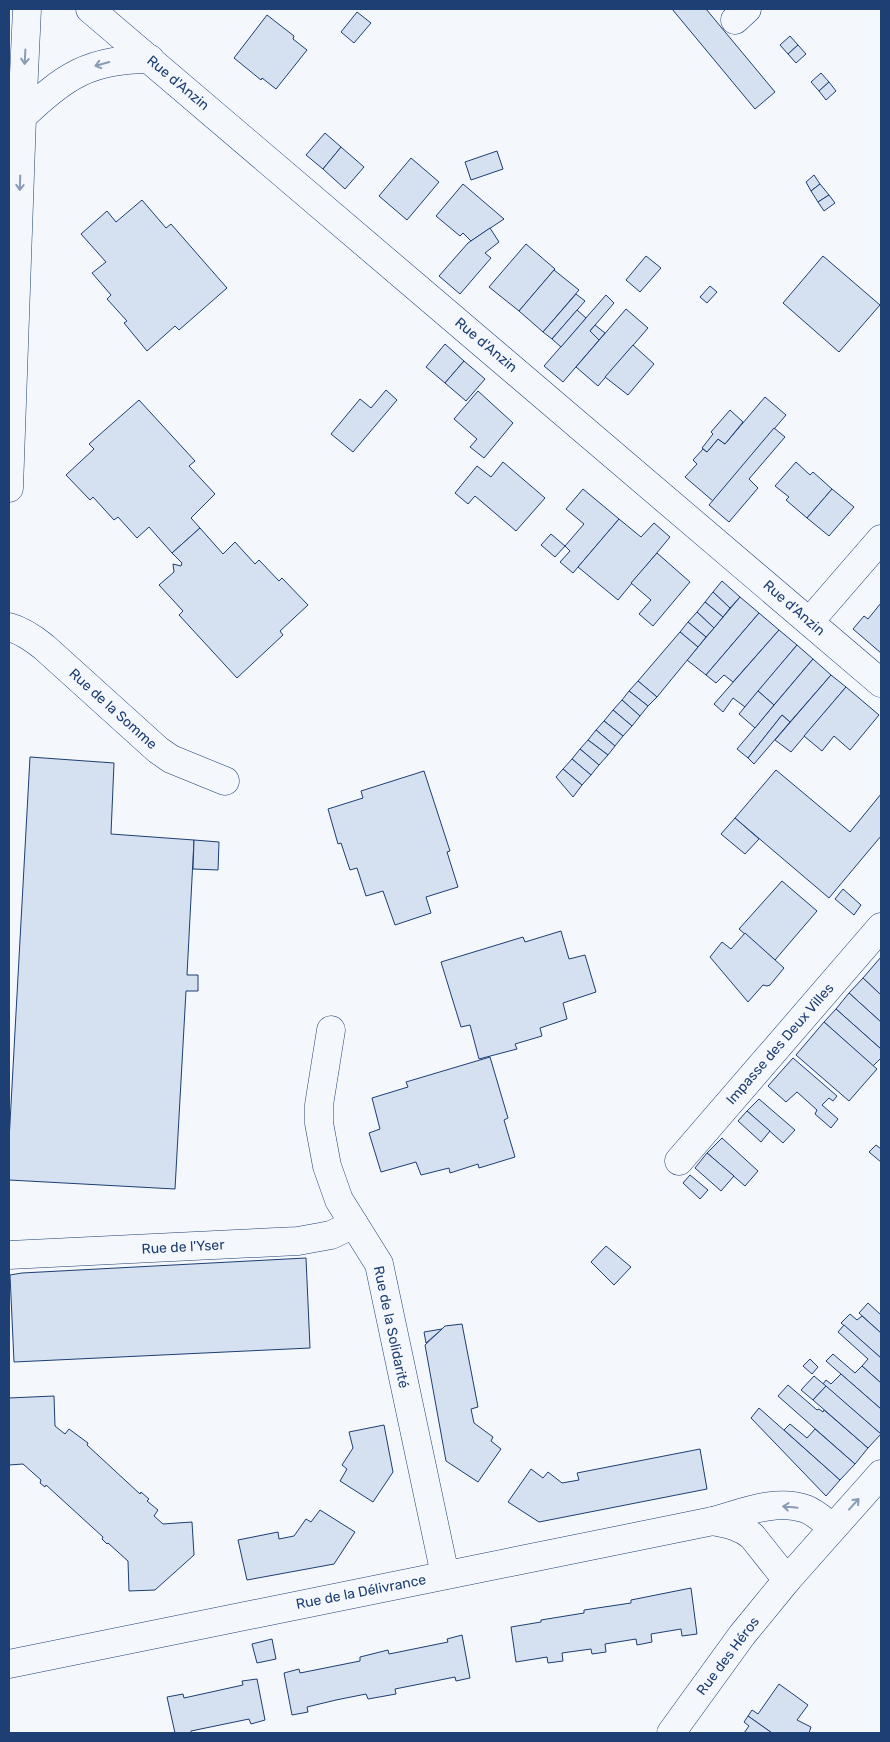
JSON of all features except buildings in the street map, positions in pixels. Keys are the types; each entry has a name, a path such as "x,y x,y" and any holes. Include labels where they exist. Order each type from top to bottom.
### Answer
{"street":[{"path":"9,488 27,9"},
{"name":"Rue d'Anzin","path":"90,9 881,683"},
{"path":"22,117 56,86 86,69 118,60 150,59"},
{"path":"810,621 881,539"},
{"name":"Rue de la Somme","path":"9,627 25,633 44,647 158,750 171,759 225,781"},
{"name":"Impasse des Deux Villes","path":"679,1161 881,927"},
{"name":"Rue de la Solidarité","path":"330,1030 321,1087 319,1123 327,1166 339,1200 379,1264 445,1575"},
{"name":"Rue de l'Yser","path":"9,1255 298,1241 331,1235 354,1224"},
{"name":"Rue des Héros","path":"671,1733 742,1635 786,1580 881,1474"},
{"name":"Rue de la Délivrance","path":"9,1664 713,1521 771,1506 806,1509 832,1527"},
{"name":"Rue de la Délivrance","path":"713,1521 730,1524 745,1530 752,1536 786,1580"}]}
